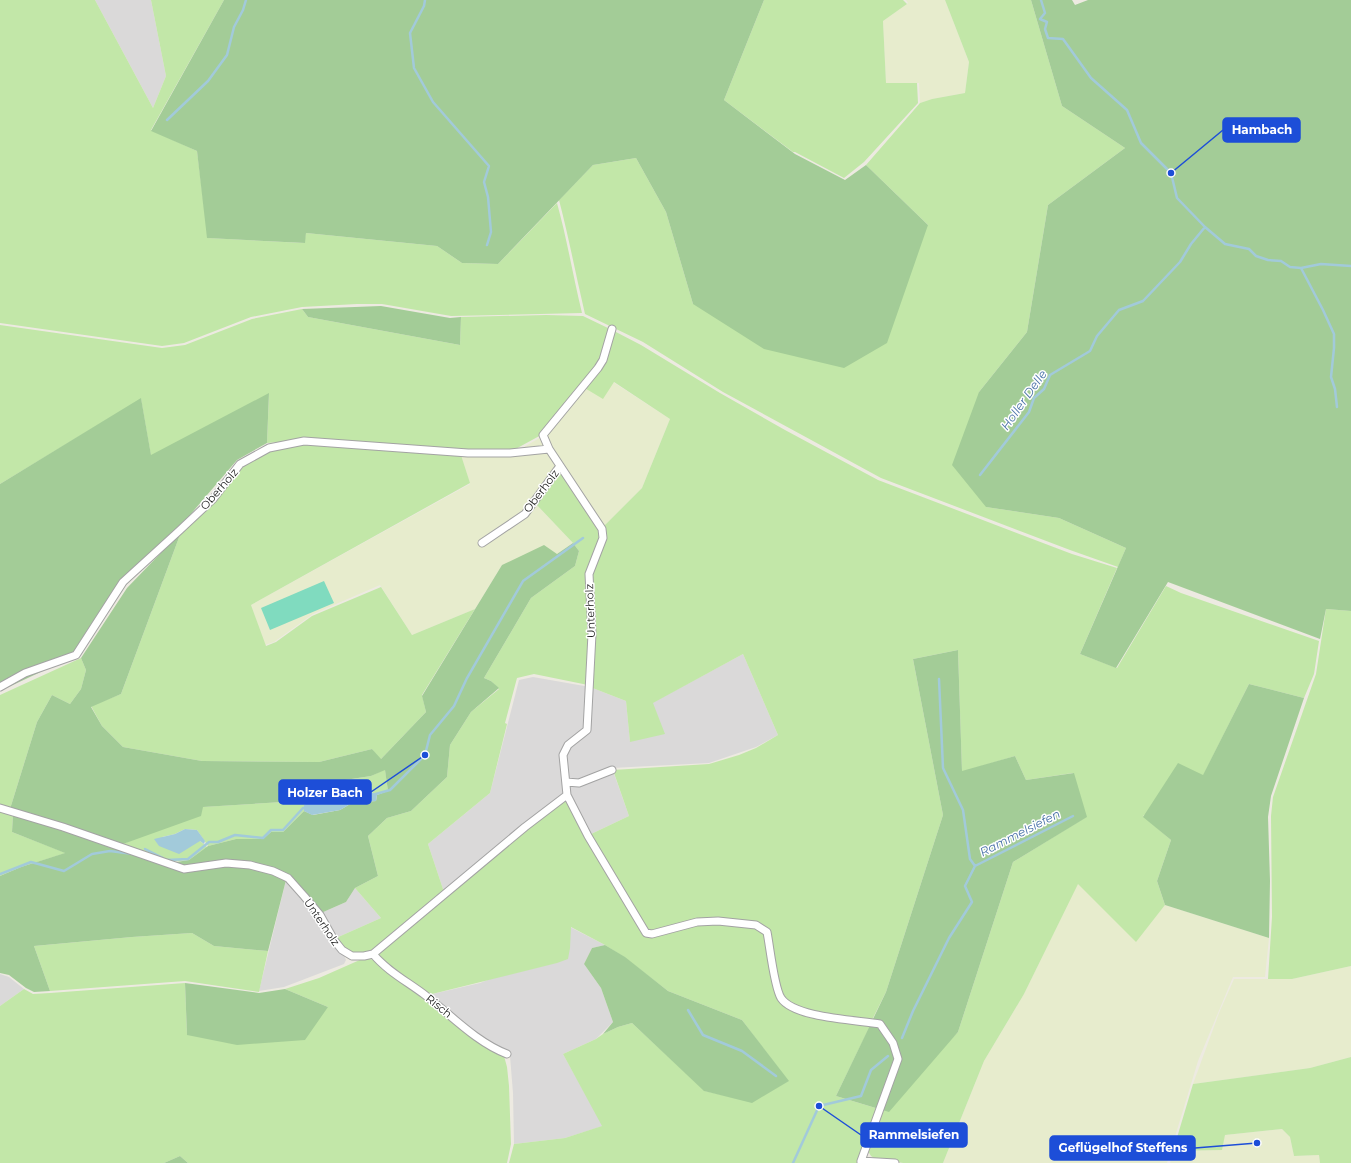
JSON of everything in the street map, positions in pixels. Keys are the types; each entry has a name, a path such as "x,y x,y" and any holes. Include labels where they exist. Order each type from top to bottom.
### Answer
{"street":[{"path":"548,449 543,435 598,368 612,329"},
{"name":"Oberholz","path":"0,687 25,673 76,655 123,582 213,499 240,464 269,448 304,441 468,453 510,454 548,449"},
{"name":"Unterholz","path":"548,449 602,529 603,538 589,574 592,634 587,730 568,744 564,755 567,795"},
{"name":"Oberholz","path":"482,543 525,514 560,466"},
{"path":"566,782 579,783 612,770"},
{"path":"373,954 525,827 567,795 588,836 646,933 652,934 697,922 718,921 756,925 767,932 777,984 781,997 787,1005 822,1017 857,1020 880,1024 893,1043 898,1059 861,1162 895,1163"},
{"name":"Unterholz","path":"0,808 63,827 184,869 226,863 250,865 273,871 288,878 304,896 320,915 334,940 342,950 352,956 373,954"},
{"name":"Risch","path":"373,954 380,962 474,1034 496,1049 507,1054"}],"shaded area":[{"path":"95,0 151,0 166,76 153,108"},
{"path":"743,654 778,735 756,747 709,763 612,768 629,816 589,835 444,892 428,844 490,793 519,680 533,677 590,687 626,701 630,742 652,703"},
{"path":"286,880 321,913 346,902 355,888 381,918 336,938 346,960 344,964 284,987 259,991"},
{"path":"570,927 605,945 592,948 584,964 601,988 613,1022 596,1039 563,1054 603,1126 565,1138 514,1144 513,1093 510,1056 504,1050 484,1039 428,995 480,983 570,948"},
{"path":"0,974 9,977 24,989 0,1006"}],"green space":[{"path":"0,0 95,0 153,108 166,76 151,0 224,0 151,130 197,151 208,238 304,243 306,233 437,246 462,263 498,264 557,203 582,313 451,316 382,304 302,307 251,317 184,343 162,346 0,323"},
{"path":"224,0 764,0 724,100 795,154 845,180 866,165 928,225 887,343 844,368 764,349 693,304 666,212 636,158 593,165 498,264 462,263 437,246 306,233 305,243 207,238 197,151 151,131"},
{"path":"764,0 903,0 907,4 883,21 886,83 917,83 918,103 864,162 844,178 793,152 724,100"},
{"path":"906,0 945,0 969,62 965,93 932,99 920,103 919,83 886,84 883,21 908,3"},
{"path":"945,0 1031,0 1062,106 1125,148 1048,205 1027,332 979,392 986,507 1059,518 1126,548 1118,567 881,478 723,392 643,342 585,314 559,200 593,165 636,158 666,212 693,304 928,225 866,165 920,103 932,99 965,93 969,62"},
{"path":"1031,0 1072,0 1075,5 1088,0 1351,0 1351,611 1326,609 1320,639 1168,582 1116,668 1080,654 1126,548 1059,518 986,507 952,465 979,392 1027,332 1048,205 1125,148 1062,106"},
{"path":"381,306 450,318 461,317 460,345 308,317 302,309"},
{"path":"302,309 308,317 460,345 461,317 546,315 583,316 610,329 601,360 543,434 510,452 303,440 267,443 269,394 151,456 141,399 0,484 0,325 162,348 185,345 252,319"},
{"path":"614,331 641,345 785,430 878,480 1072,554 1117,568 1080,654 1117,668 1166,586 1181,593 1319,641 1314,674 1304,698 1249,684 1203,776 1143,816 1171,840 1157,881 1165,905 1136,942 1078,884 1024,994 984,1061 943,1163 903,1163 874,1158 868,1151 882,1110 958,1032 1013,862 1086,817 1073,773 1026,780 1015,756 962,772 958,650 913,659 943,815 886,992 871,1022 823,1016 788,1004 782,997 768,932 757,924 719,920 646,932 589,835 629,816 613,770 709,764 756,748 778,735 743,654 653,703 665,734 630,742 626,701 590,687 590,574 603,527 642,488 670,419 614,382 603,399 583,387 599,370"},
{"path":"613,382 670,419 642,488 603,527 561,466 545,434 583,387"},
{"path":"269,393 267,443 237,460 178,529 125,586 77,655 0,691 0,484 141,398 151,455"},
{"path":"543,436 558,466 532,500 573,543 557,554 502,565 475,609 412,635 380,585 313,614 274,642 265,645 251,605 470,484 461,455 510,455"},
{"path":"304,442 461,455 470,483 251,605 266,646 276,642 312,616 381,587 412,635 475,609 422,695 426,712 380,760 372,749 319,762 202,761 123,747 102,726 91,706 121,694 181,532 240,464 268,447"},
{"path":"560,468 601,529 602,538 588,574 591,634 588,685 534,674 517,678 505,723 507,724 490,793 428,844 444,892 372,950 360,953 351,952 347,950 336,938 381,918 355,888 378,876 368,836 387,818 411,811 447,777 450,745 471,712 499,689 491,681 484,678 531,598 575,566 579,551 535,503"},
{"path":"181,532 121,694 91,707 102,726 123,747 202,761 319,762 372,749 381,759 426,712 422,696 502,565 544,545 557,554 573,543 579,551 575,566 531,598 484,678 491,681 499,688 471,712 450,745 447,777 411,811 387,818 368,836 378,876 355,888 346,902 321,913 298,884 250,864 184,868 170,863 189,860 208,846 236,839 263,839 271,832 283,832 304,811 313,815 340,810 352,803 376,801 377,795 388,791 385,770 371,776 319,784 299,801 203,807 201,816 123,844 10,809 37,722 52,695 70,704 81,689 86,670 81,658 127,588"},
{"path":"324,581 334,603 270,630 261,608"},
{"path":"1326,609 1351,611 1351,966 1292,979 1268,979 1272,917 1271,816 1273,797 1316,674"},
{"path":"958,650 962,771 1015,756 1026,780 1074,773 1087,817 1013,862 958,1032 889,1112 836,1096 886,992 943,815 913,659"},
{"path":"81,658 86,670 81,689 70,704 52,695 37,722 10,809 0,806 0,695"},
{"path":"1249,684 1304,698 1271,796 1268,817 1270,881 1269,938 1165,905 1157,881 1171,840 1143,817 1178,763 1203,775"},
{"path":"385,769 388,791 377,795 369,791 350,789 313,800 304,805 304,811 283,832 271,832 263,839 236,839 208,846 197,830 185,829 175,834 162,837 200,841 207,847 189,860 169,862 123,844 202,807 299,801 319,784 371,776"},
{"path":"567,796 644,933 697,923 755,926 766,933 775,984 786,1006 871,1024 836,1096 879,1109 857,1163 509,1163 514,1144 565,1138 602,1126 563,1054 618,1027 632,1023 705,1091 752,1102 788,1081 742,1020 668,991 624,957 571,927 568,959 428,995 382,961 379,957 379,952"},
{"path":"0,810 13,814 12,832 66,853 21,867 0,876"},
{"path":"13,814 183,870 226,864 273,872 286,880 268,951 214,946 192,933 34,946 50,991 34,992 26,988 9,975 0,973 0,876 21,867 65,853 12,832"},
{"path":"1078,883 1136,941 1165,905 1269,938 1265,977 1233,977 1198,1061 1167,1163 943,1163 984,1061 1024,994"},
{"path":"192,933 214,946 268,951 259,992 185,981 50,991 34,946 132,937"},
{"path":"605,945 625,957 668,991 742,1020 789,1081 752,1103 704,1091 632,1023 618,1027 603,1034 613,1022 601,988 584,964 592,948"},
{"path":"362,959 374,960 504,1056 509,1086 511,1144 507,1163 188,1163 180,1156 164,1163 0,1163 0,1006 24,989 33,994 185,983 187,1035 328,1007 285,989 319,978"},
{"path":"1351,966 1351,1057 1310,1068 1193,1084 1219,1013 1234,979 1292,979"},
{"path":"185,983 259,993 285,989 328,1007 305,1040 237,1045 187,1035"},
{"path":"1351,1057 1351,1163 1320,1163 1319,1155 1294,1156 1290,1137 1282,1129 1225,1135 1222,1150 1173,1151 1193,1084 1310,1068"},
{"path":"1282,1129 1290,1137 1294,1156 1319,1155 1320,1163 1170,1163 1173,1151 1221,1150 1225,1135"},
{"path":"180,1156 188,1163 164,1163"}],"water":[{"path":"350,789 369,791 377,795 376,801 352,803 340,810 312,815 304,811 304,805 313,800"},
{"path":"185,829 197,830 205,841 204,844 200,841 179,854 159,846 154,839 175,834"}],"waterway":[{"path":"167,120 208,81 227,55 234,27 243,10 246,0"},
{"path":"425,0 424,6 410,33 414,68 433,102 489,166 484,182 488,197 491,232 487,245"},
{"path":"1041,0 1045,13 1040,19 1047,22 1045,29 1048,38 1063,39 1091,78 1127,110 1141,143 1171,173 1177,198 1205,227 1225,244 1249,249 1256,256 1268,260 1281,261 1290,267 1301,268 1321,264 1351,266"},
{"name":"Holler Delle","path":"980,475 1029,412 1034,398 1044,389 1050,375 1090,351 1097,336 1119,310 1143,301 1180,262 1191,244 1205,227"},
{"path":"1301,268 1334,334 1331,377 1335,389 1337,407"},
{"path":"372,795 390,790 425,755 430,735 454,706 467,678 523,581 583,538"},
{"path":"939,679 943,768 963,810 970,859 975,866"},
{"path":"167,860 188,859 209,842 218,842 235,835 263,838 271,830 283,830 303,808 306,808"},
{"name":"Rammelsiefen","path":"902,1038 913,1011 949,938 972,902 965,886 975,866 1073,816"},
{"path":"145,849 163,858"},
{"path":"0,874 31,862 64,871 92,854 110,851 133,854"},
{"path":"688,1010 703,1035 742,1051 776,1076"},
{"name":"Rammelsiefen","path":"793,1163 819,1106 861,1096 871,1070 888,1056"}],"place":[{"name":"Hambach","path":"1171,173"},
{"name":"Holzer Bach","path":"425,755"},
{"name":"Rammelsiefen","path":"819,1106"},
{"name":"Geflügelhof Steffens","path":"1257,1143"}]}
